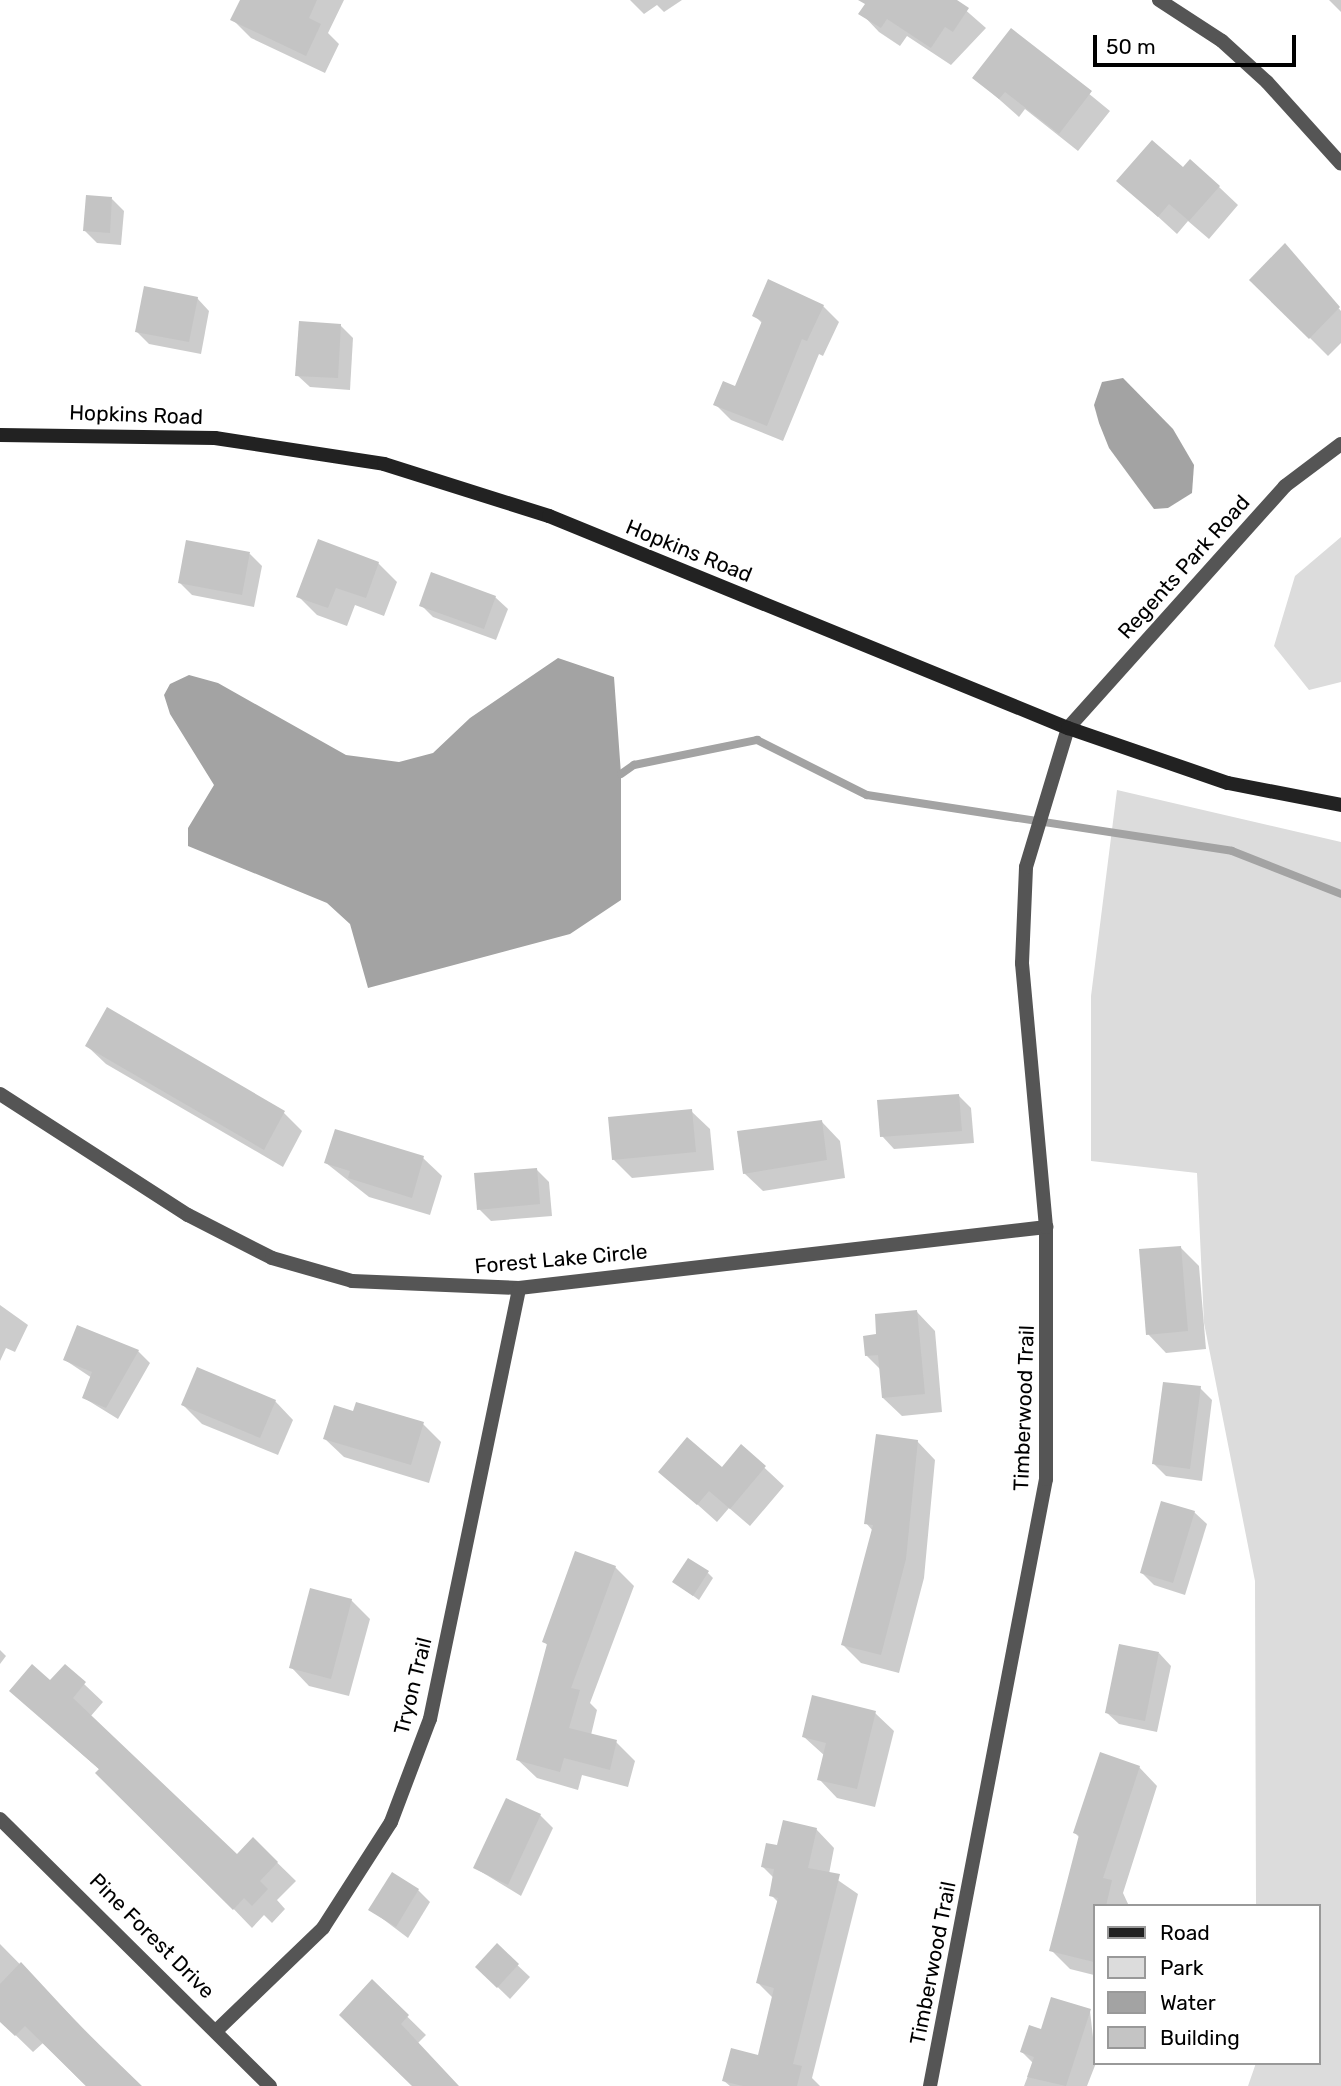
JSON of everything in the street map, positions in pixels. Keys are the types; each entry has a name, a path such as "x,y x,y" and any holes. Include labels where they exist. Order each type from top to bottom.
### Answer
{"main road":[{"name":"Hopkins Road","path":"0,435 215,438 384,464 549,516 1068,728 1228,783 1341,805"}],"street":[{"path":"1159,0 1222,41 1267,82 1341,164"},
{"name":"Regents Park Road","path":"1068,728 1285,486 1341,444"},
{"name":"Timberwood Trail","path":"930,2086 1046,1479 1046,1227 1022,963 1026,867 1068,728"},
{"name":"Forest Lake Circle","path":"0,1094 188,1215 272,1258 352,1281 519,1288 1046,1227"},
{"name":"Tryon Trail","path":"216,2031 323,1928 391,1822 430,1719 519,1288"},
{"name":"Pine Forest Drive","path":"0,1819 270,2086"}],"green space":[{"path":"1341,537 1341,682 1309,690 1274,646 1295,576"},
{"path":"1117,790 1341,842 1341,2086 1248,2086 1255,2065 1320,2065 1320,1904 1256,1904 1255,1581 1204,1323 1197,1173 1091,1161 1091,996"}],"water":[{"path":"1123,378 1173,429 1194,465 1192,493 1168,508 1154,509 1109,448 1099,423 1094,405 1102,382"},
{"path":"558,658 614,677 621,774 621,900 570,934 368,988 350,924 327,903 188,846 188,828 214,785 170,714 164,695 170,684 189,675 218,683 346,755 399,762 433,753 470,718"}],"building":[{"path":"240,0 317,0 309,18 321,24 306,56 230,20"},
{"path":"858,0 957,0 969,8 953,32 945,27 931,48 887,19 881,28 858,14 865,4"},
{"path":"1011,28 1092,91 1059,134 1005,92 999,99 972,78"},
{"path":"1152,140 1183,167 1190,159 1220,186 1189,221 1169,204 1158,217 1116,181"},
{"path":"86,195 112,197 110,233 83,231"},
{"path":"1285,243 1340,307 1309,339 1249,280"},
{"path":"768,279 824,305 807,341 802,339 767,426 713,405 723,381 735,386 762,321 752,316"},
{"path":"144,286 198,297 189,342 135,332"},
{"path":"299,321 341,324 338,378 295,376"},
{"path":"318,539 379,562 366,598 336,588 328,608 296,597"},
{"path":"186,540 250,552 242,595 178,583"},
{"path":"431,572 496,596 484,629 419,606"},
{"path":"107,1007 285,1111 264,1150 85,1046"},
{"path":"959,1094 962,1131 880,1137 877,1100"},
{"path":"692,1109 696,1152 612,1160 608,1117"},
{"path":"822,1120 827,1160 743,1174 737,1131"},
{"path":"335,1129 424,1156 412,1198 348,1178 350,1171 324,1163"},
{"path":"537,1168 540,1204 477,1210 474,1173"},
{"path":"1181,1246 1188,1331 1146,1335 1139,1249"},
{"path":"917,1310 925,1394 882,1398 878,1355 865,1356 863,1336 876,1334 875,1314"},
{"path":"77,1325 139,1350 106,1408 82,1398 92,1372 63,1360"},
{"path":"197,1367 276,1400 260,1438 181,1405"},
{"path":"1163,1382 1201,1386 1190,1469 1152,1464"},
{"path":"356,1402 424,1422 411,1465 323,1439 334,1405 353,1411"},
{"path":"876,1434 918,1440 906,1559 881,1655 841,1645 873,1525 864,1524"},
{"path":"687,1437 722,1467 741,1444 766,1466 730,1509 709,1491 697,1505 658,1472"},
{"path":"1161,1501 1195,1511 1173,1583 1140,1573"},
{"path":"575,1551 616,1566 571,1688 580,1690 569,1728 617,1740 610,1770 564,1758 560,1772 516,1760 547,1644 542,1642"},
{"path":"688,1558 709,1571 693,1596 672,1582"},
{"path":"310,1588 352,1599 331,1679 289,1668"},
{"path":"1119,1644 1159,1652 1145,1721 1105,1713"},
{"path":"32,1664 50,1680 65,1664 86,1682 73,1698 237,1854 253,1837 278,1862 260,1881 268,1889 252,1906 244,1898 233,1910 95,1773 99,1769 9,1691"},
{"path":"812,1695 876,1711 857,1789 817,1780 826,1743 802,1737"},
{"path":"1100,1752 1140,1766 1103,1878 1112,1880 1106,1904 1092,1904 1092,1962 1049,1951 1079,1835 1073,1833"},
{"path":"506,1798 541,1814 508,1885 473,1868"},
{"path":"783,1820 817,1828 808,1868 840,1874 793,2064 802,2066 797,2086 743,2086 722,2081 731,2048 758,2055 774,1988 756,1983 778,1898 769,1896 774,1869 761,1867 766,1843 777,1845"},
{"path":"392,1872 419,1889 396,1927 368,1910"},
{"path":"497,1943 519,1964 497,1988 475,1967"},
{"path":"21,1962 84,2030 142,2086 86,2086 25,2026 15,2036 0,2022 0,1984"},
{"path":"372,1979 409,2015 401,2024 459,2086 412,2086 339,2015"},
{"path":"1051,1997 1091,2009 1066,2086 1027,2077 1034,2057 1020,2052 1029,2025 1041,2029"}],"waterway":[{"path":"621,774 634,765 757,740 867,795 1232,851 1341,894"}]}
